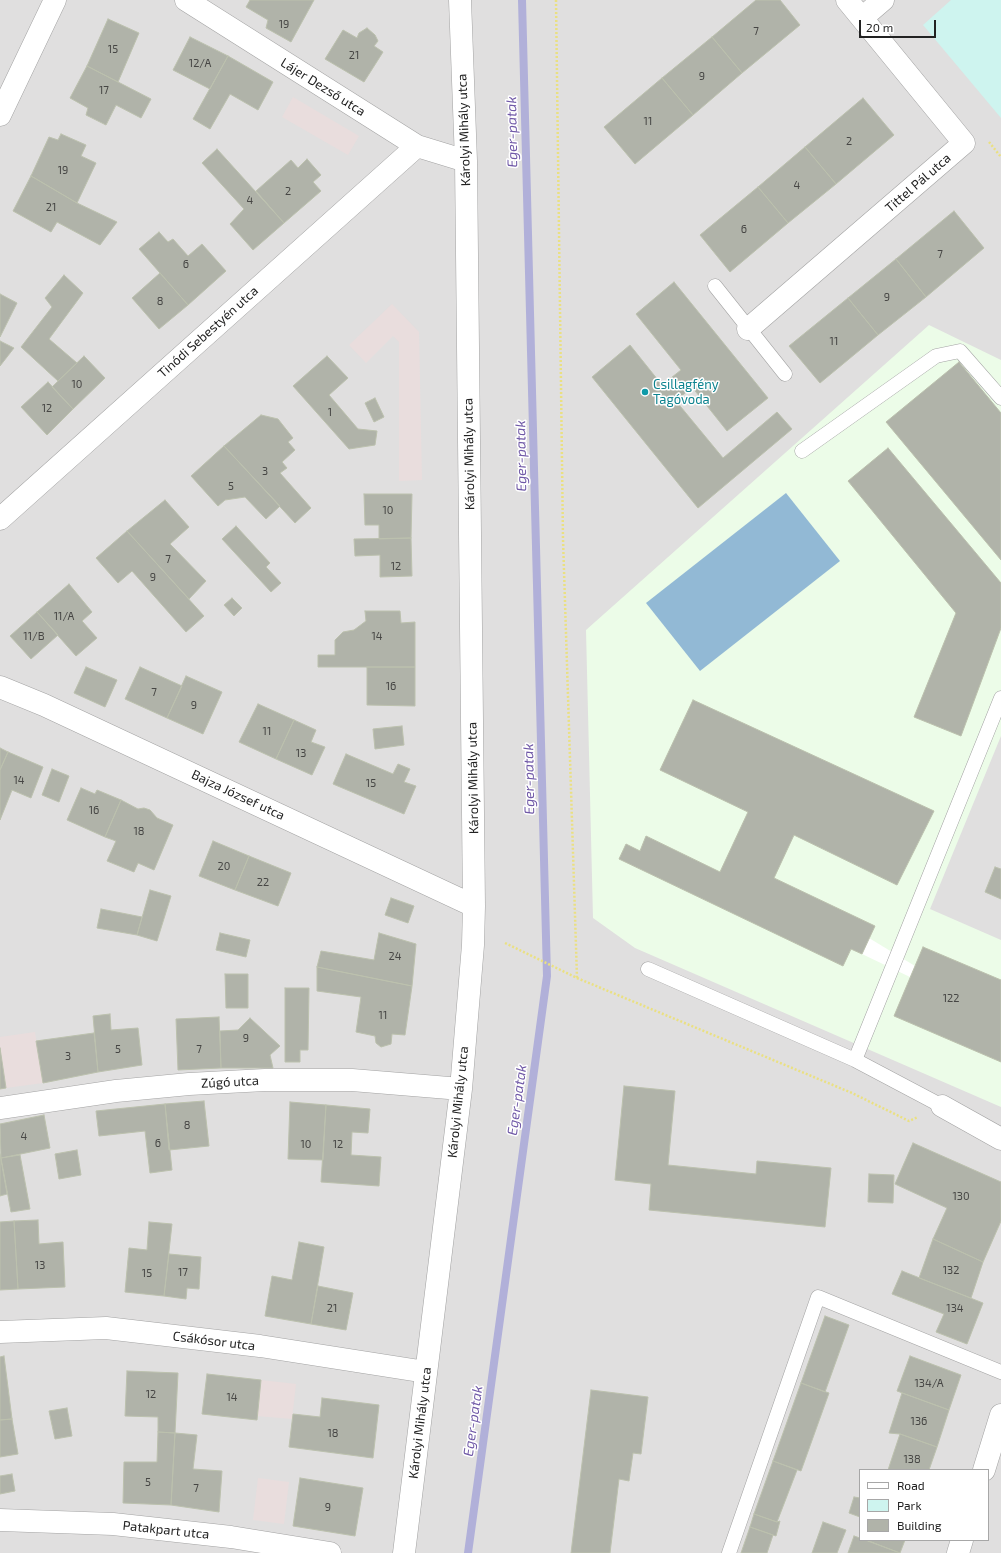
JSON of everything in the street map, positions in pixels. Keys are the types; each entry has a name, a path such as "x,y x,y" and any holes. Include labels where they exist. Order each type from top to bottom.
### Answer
{"street":[{"path":"0,115 55,0"},
{"name":"Lájer Dezső utca","path":"186,0 417,146 466,161"},
{"name":"Károlyi Mihály utca","path":"404,1553 461,1089 473,945 474,906 466,161 460,0"},
{"name":"Tittel Pál utca","path":"748,329 964,143 847,0"},
{"path":"862,18 883,0"},
{"name":"Tinódi Sebestyén utca","path":"0,519 417,146"},
{"name":"Bajza József utca","path":"0,688 44,705 474,906"},
{"name":"Zúgó utca","path":"0,1108 116,1091 188,1084 250,1081 352,1080 461,1089"},
{"path":"942,1106 1001,1139"},
{"name":"Csákósor utca","path":"0,1332 106,1328 260,1346 426,1372"},
{"path":"984,1469 1001,1415"},
{"name":"Patakpart utca","path":"0,1520 113,1524 230,1537 330,1553"},
{"path":"958,1553 962,1541"}],"lane":[{"path":"715,286 785,374"},
{"path":"802,451 936,356 960,351 1001,398"},
{"path":"856,1060 1001,698"},
{"path":"648,968 856,1060 942,1106"},
{"path":"729,1553 818,1297 1001,1372"}],"path":[{"path":"556,0 563,539 577,978"},
{"path":"506,943 577,978 852,1093 909,1121 942,1106"}],"shaded area":[{"path":"0,0 1001,0 1001,1553 0,1553"},
{"path":"293,97 359,136 348,155 282,117"},
{"path":"392,304 419,332 422,480 399,481 399,342 393,336 366,363 349,345"},
{"path":"929,325 1001,360 1001,736 930,909 1001,940 1001,1107 635,948 593,918 586,630"},
{"path":"786,493 840,561 700,671 646,603"},
{"path":"35,1032 43,1083 6,1088 0,1048 0,1037"},
{"path":"261,1380 296,1384 292,1419 257,1416"},
{"path":"258,1478 289,1482 284,1524 253,1520"}],"green space":[{"path":"951,0 1001,0 1001,118 923,25"}],"pier":[{"path":"869,938 915,966 910,977 862,954"}],"building":[{"path":"250,0 314,0 291,42 266,28 268,20 246,7"},
{"path":"756,0 780,0 800,25 742,73 712,37"},
{"path":"108,19 139,33 118,82 87,66"},
{"path":"367,28 375,35 378,41 374,46 383,52 364,82 325,59 343,30 357,38 359,33"},
{"path":"190,37 228,56 210,89 173,70"},
{"path":"712,37 742,73 693,115 662,78"},
{"path":"228,56 273,82 258,110 230,94 210,129 193,119"},
{"path":"87,66 151,99 141,118 116,105 106,125 86,115 88,108 70,98"},
{"path":"662,78 693,115 635,164 604,127"},
{"path":"863,98 894,135 836,184 805,147"},
{"path":"61,134 86,145 81,156 96,163 77,203 31,176 49,137 58,140"},
{"path":"805,147 836,184 788,223 758,187"},
{"path":"217,149 284,223 253,250 230,224 244,209 202,163"},
{"path":"307,159 321,175 313,182 321,191 284,223 256,191 291,160 298,168"},
{"path":"31,176 77,203 117,222 100,245 57,222 51,232 13,211"},
{"path":"758,187 788,223 730,272 700,235"},
{"path":"954,211 984,248 926,297 896,259"},
{"path":"159,232 168,242 173,239 188,256 202,244 226,271 188,305 139,249"},
{"path":"896,259 926,297 878,335 848,298"},
{"path":"160,273 188,305 159,329 132,298"},
{"path":"64,275 83,293 49,339 77,363 58,381 21,347 52,307 45,298"},
{"name":"Csillagfény Tagóvoda","path":"674,282 768,398 727,431 692,387 676,401 723,458 777,412 792,429 698,508 592,377 630,345 662,385 681,370 636,314"},
{"path":"0,294 17,303 0,337"},
{"path":"848,298 878,335 820,383 789,346"},
{"path":"0,341 14,348 0,366"},
{"path":"84,356 105,378 73,409 52,387"},
{"path":"327,356 348,378 329,395 358,429 377,431 375,445 349,449 293,386"},
{"path":"959,362 1001,413 1001,560 886,422"},
{"path":"48,382 73,409 47,435 21,407"},
{"path":"375,398 384,417 374,422 365,403"},
{"path":"261,415 278,419 293,438 288,442 295,450 282,462 287,468 280,473 311,508 295,523 224,446"},
{"path":"224,446 280,506 266,519 245,497 225,500 218,506 191,476"},
{"path":"888,448 1001,583 1001,628 961,736 914,717 956,613 848,481"},
{"path":"364,494 412,494 411,538 379,539 379,525 365,525"},
{"path":"165,500 189,527 170,544 206,581 189,599 127,531"},
{"path":"236,526 270,563 266,567 281,583 271,592 222,539"},
{"path":"127,531 204,616 186,632 132,571 118,583 96,558"},
{"path":"411,538 412,576 380,577 380,555 355,556 354,539"},
{"path":"69,584 92,612 82,621 97,638 76,656 37,612"},
{"path":"232,598 242,608 234,616 224,605"},
{"path":"365,611 400,611 401,623 415,622 415,667 318,667 318,655 335,655 335,640 343,632 354,630 366,621"},
{"path":"37,612 58,635 31,659 10,636"},
{"path":"86,667 117,680 105,707 74,693"},
{"path":"140,667 182,686 167,718 125,699"},
{"path":"367,667 415,667 415,706 367,705"},
{"path":"186,676 222,692 203,734 167,718"},
{"path":"693,700 934,811 897,885 794,835 774,878 875,926 862,954 851,949 843,966 619,859 626,844 640,851 646,836 720,872 748,812 660,770"},
{"path":"258,704 294,720 276,759 239,742"},
{"path":"294,720 316,730 311,742 325,747 312,775 276,759"},
{"path":"402,726 404,745 375,749 373,729"},
{"path":"0,748 8,752 0,770"},
{"path":"8,752 43,767 31,798 12,790 0,820 0,770"},
{"path":"346,754 393,774 398,764 410,769 404,782 416,786 404,814 333,784"},
{"path":"52,769 69,776 59,802 42,795"},
{"path":"81,788 95,794 97,790 121,800 105,837 67,820"},
{"path":"121,800 138,809 144,808 150,810 157,818 173,825 154,870 138,863 134,872 107,861 116,841 105,837"},
{"path":"213,841 249,856 235,890 199,876"},
{"path":"249,856 291,873 278,906 235,890"},
{"path":"995,867 1001,869 1001,899 985,892"},
{"path":"150,890 171,896 157,941 137,935"},
{"path":"391,898 414,906 408,923 385,915"},
{"path":"101,909 142,917 137,935 97,928"},
{"path":"220,933 250,940 246,957 216,950"},
{"path":"379,933 416,944 412,986 317,967 321,951 374,960"},
{"path":"923,947 1001,980 1001,1062 894,1016"},
{"path":"317,967 412,986 405,1035 392,1034 391,1044 381,1047 376,1043 375,1036 356,1032 361,997 317,991"},
{"path":"225,974 248,974 248,1008 226,1008"},
{"path":"285,988 309,988 308,1050 300,1050 300,1062 285,1062"},
{"path":"110,1014 111,1030 138,1028 142,1065 98,1072 93,1016"},
{"path":"219,1017 221,1068 178,1070 176,1019"},
{"path":"250,1018 280,1046 270,1055 273,1068 221,1068 220,1031 238,1030"},
{"path":"94,1033 98,1072 43,1083 36,1041"},
{"path":"0,1048 6,1088 0,1089"},
{"path":"624,1086 675,1091 668,1165 756,1174 757,1161 831,1168 825,1227 649,1210 651,1184 615,1180"},
{"path":"204,1101 209,1146 169,1150 165,1104"},
{"path":"290,1102 326,1105 323,1160 288,1159"},
{"path":"165,1104 172,1170 150,1173 145,1131 99,1136 96,1111"},
{"path":"326,1105 370,1109 368,1133 352,1132 351,1155 381,1157 379,1186 321,1182"},
{"path":"44,1115 50,1148 1,1158 0,1124"},
{"path":"913,1143 1001,1182 1001,1221 983,1262 933,1239 947,1208 895,1184"},
{"path":"77,1150 81,1175 59,1179 55,1154"},
{"path":"0,1154 7,1194 0,1196"},
{"path":"20,1155 30,1209 11,1212 1,1158"},
{"path":"869,1174 894,1175 893,1203 868,1202"},
{"path":"38,1220 39,1244 63,1242 65,1287 18,1289 14,1221"},
{"path":"14,1221 18,1289 0,1290 0,1222"},
{"path":"149,1222 172,1224 164,1296 125,1292 129,1248 147,1250"},
{"path":"933,1239 983,1262 971,1298 919,1278"},
{"path":"299,1242 324,1247 311,1324 265,1316 272,1276 292,1280"},
{"path":"169,1254 201,1257 199,1289 187,1288 186,1299 164,1296"},
{"path":"902,1271 983,1303 967,1344 936,1332 944,1314 892,1294"},
{"path":"318,1286 353,1293 346,1330 311,1324"},
{"path":"825,1316 849,1325 825,1392 801,1383"},
{"path":"4,1356 12,1419 0,1420 0,1357"},
{"path":"910,1356 961,1375 949,1410 897,1391"},
{"path":"127,1371 178,1373 175,1433 158,1432 158,1417 125,1416"},
{"path":"207,1374 261,1380 257,1420 202,1414"},
{"path":"801,1383 829,1393 801,1471 773,1461"},
{"path":"591,1390 648,1397 641,1454 633,1453 629,1481 619,1479 610,1553 571,1553"},
{"path":"902,1393 949,1410 937,1447 900,1434 889,1433"},
{"path":"322,1398 379,1405 373,1458 289,1447 293,1414 320,1417"},
{"path":"67,1408 72,1436 55,1439 49,1411"},
{"path":"12,1419 18,1454 0,1457 0,1420"},
{"path":"158,1432 175,1433 171,1505 123,1503 124,1462 157,1462"},
{"path":"175,1433 197,1435 193,1469 222,1471 219,1512 171,1505"},
{"path":"900,1434 937,1447 929,1469 888,1469"},
{"path":"773,1461 797,1470 777,1522 754,1514"},
{"path":"12,1474 15,1491 0,1494 0,1476"},
{"path":"300,1478 363,1488 355,1536 293,1526"},
{"path":"854,1497 859,1498 859,1517 849,1513"},
{"path":"754,1514 777,1522 780,1521 776,1536 750,1527"},
{"path":"823,1522 846,1530 837,1553 812,1553"},
{"path":"750,1527 773,1535 767,1553 741,1553"},
{"path":"854,1536 859,1538 859,1541 868,1541 900,1553 848,1553"},
{"path":"869,1541 905,1541 900,1553"}],"waterway":[{"name":"Eger-patak","path":"468,1553 547,976 522,0"}],"place":[{"name":"Csillagfény Tagóvoda","path":"645,392"}]}
